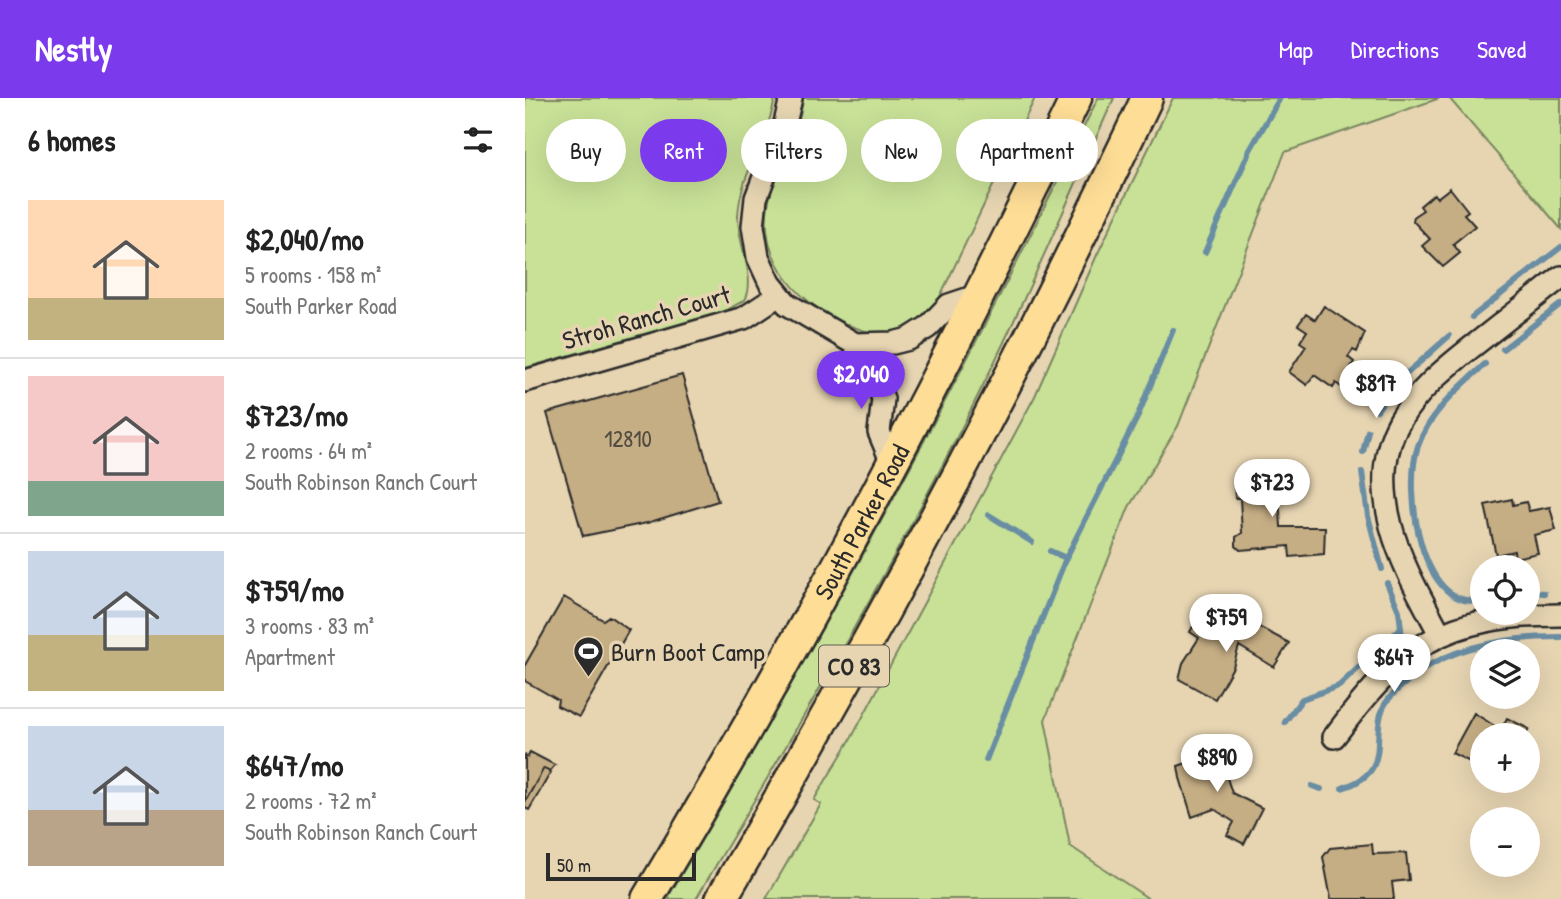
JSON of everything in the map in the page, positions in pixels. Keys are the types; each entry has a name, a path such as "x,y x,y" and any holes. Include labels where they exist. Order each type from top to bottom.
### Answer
{"highway":[{"name":"South Parker Road","path":"647,899 747,727 892,463 1076,98"},
{"name":"CO 83","path":"720,899 809,748 951,489 1147,98"}],"street":[{"path":"791,98 785,123 757,191 753,214 758,257 779,295 797,312 855,344 893,344 909,339 928,327 949,305 979,295"},
{"path":"1440,634 1408,572 1392,527 1384,480 1391,437 1406,408 1428,383 1561,277"},
{"name":"Stroh Ranch Court","path":"525,381 740,320 779,295"},
{"path":"855,344 879,383 883,399 879,432 892,463"},
{"path":"1334,737 1384,674 1418,646 1440,634 1510,618 1561,615"}],"green space":[{"path":"525,98 775,98 769,119 741,119 741,182 745,182 738,216 749,281 745,300 725,311 525,368"},
{"path":"803,98 1035,98 1025,119 956,119 956,182 995,182 937,303 913,325 894,332 873,333 840,321 801,295 786,278 775,258 768,237 767,214 774,182 847,182 847,119 799,119"},
{"path":"1098,98 1114,98 1098,134 1098,119 1088,119"},
{"path":"1173,98 1440,98 1285,152 1178,426 1129,507 1045,720 1070,846 1149,899 766,899 821,804 814,800 852,737 1035,396 1097,255"},
{"path":"1449,98 1561,98 1561,229 1556,223"},
{"path":"1057,182 1076,182 1010,330 888,567 813,701 696,899 667,899 781,702 891,503"}],"building":[{"path":"1450,188 1468,211 1464,214 1475,226 1453,244 1460,253 1443,267 1422,246 1430,239 1413,221 1414,216 1423,210 1420,206 1434,194 1437,198"},
{"path":"1324,306 1365,333 1357,352 1353,350 1348,357 1354,362 1351,367 1362,374 1346,391 1336,383 1333,388 1314,375 1307,385 1289,372 1306,346 1300,342 1307,331 1298,325 1306,314 1315,320"},
{"path":"682,375 718,501 647,523 583,536 547,413"},
{"path":"1272,473 1273,479 1284,479 1285,494 1279,495 1281,527 1325,527 1324,554 1290,557 1289,546 1240,550 1236,546 1236,537 1242,533 1240,498 1235,498 1234,480 1247,479 1247,474"},
{"path":"1512,499 1513,505 1526,502 1529,511 1550,507 1556,530 1534,535 1538,553 1515,555 1514,551 1496,555 1485,505"},
{"path":"564,597 603,620 609,616 629,630 579,717 557,706 558,700 525,681 525,665"},
{"path":"1197,619 1217,631 1215,633 1221,637 1231,619 1252,630 1255,625 1289,643 1274,667 1239,646 1233,667 1215,699 1179,679 1183,663 1199,638 1190,632"},
{"path":"1474,713 1490,723 1470,723 1470,762 1452,753"},
{"path":"1507,718 1517,723 1504,723"},
{"path":"1225,750 1231,767 1224,769 1232,793 1262,808 1244,844 1227,835 1234,822 1214,809 1192,817 1180,778 1178,766"},
{"path":"530,752 555,765 550,771 544,768 525,802 525,755 528,757"},
{"path":"544,768 551,772 529,810 525,808 525,802"},
{"path":"1372,844 1373,854 1406,853 1409,880 1392,882 1394,899 1331,899 1323,857 1330,848"}],"waterway":[{"path":"1205,252 1250,150 1280,98"},
{"path":"1472,317 1561,247"},
{"path":"1503,349 1561,304"},
{"path":"986,760 1066,558 1136,420 1173,330"},
{"path":"1377,410 1395,384 1449,336"},
{"path":"1470,599 1461,599 1444,587 1431,568 1421,544 1415,517 1414,465 1418,446 1430,422 1446,401 1485,364"},
{"path":"1363,452 1368,431"},
{"path":"1362,472 1368,516 1382,569"},
{"path":"989,515 1032,542"},
{"path":"1050,551 1066,558"},
{"path":"1387,583 1399,611 1402,637"},
{"path":"1540,593 1544,593"},
{"path":"1285,722 1302,699 1339,686 1401,628"},
{"path":"1422,670 1471,648 1525,638 1561,637"},
{"path":"1342,788 1369,773 1377,754 1383,708 1395,692 1422,670 1420,667"},
{"path":"1312,786 1321,789"}],"place":[{"name":"Burn Boot Camp","path":"588,678"}]}
